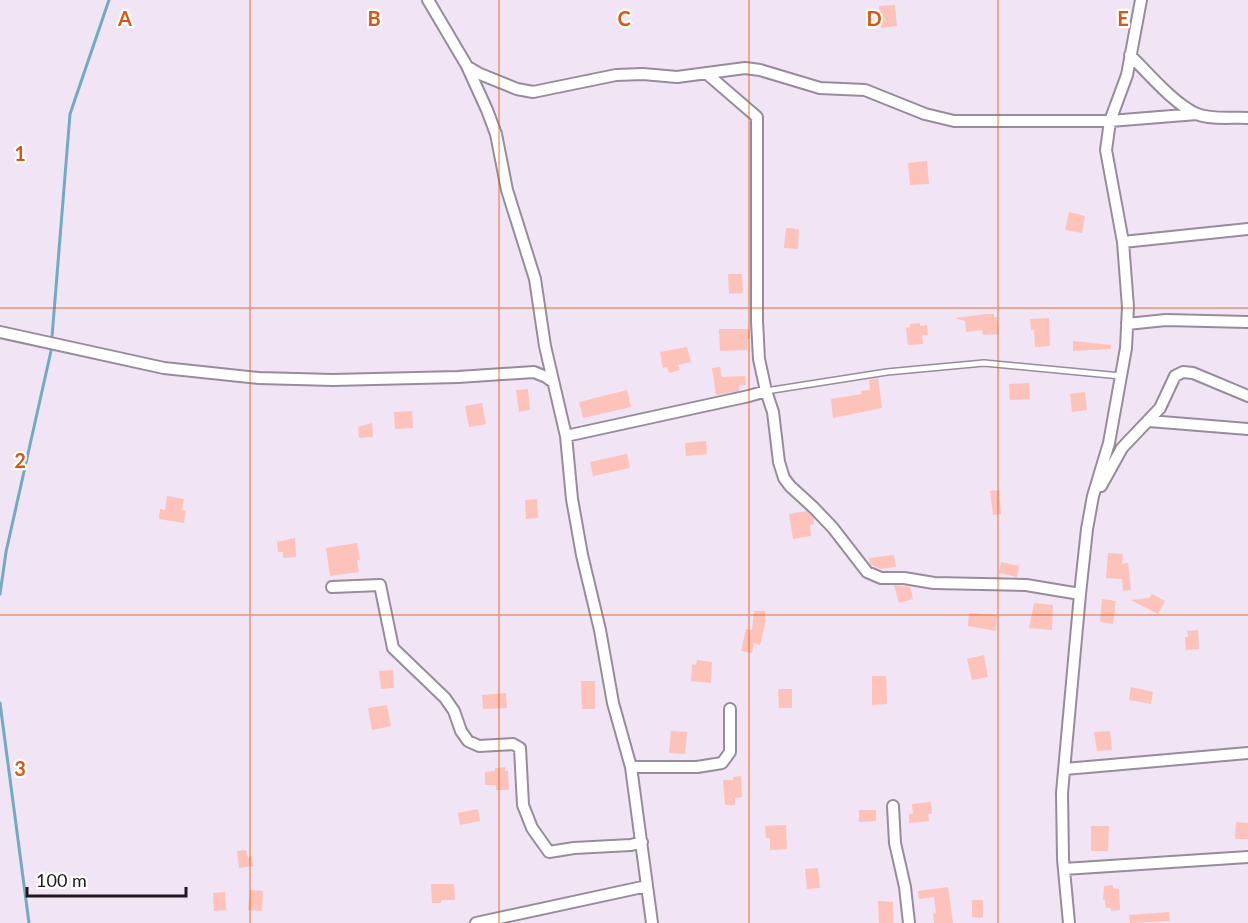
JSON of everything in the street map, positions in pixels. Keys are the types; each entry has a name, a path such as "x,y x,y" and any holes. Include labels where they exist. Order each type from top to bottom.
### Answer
{"street":[{"path":"428,0 467,66 496,134 507,190 535,279 545,346 566,436 572,499 582,555 600,630 613,703 631,767 652,923"},
{"path":"1069,923 1062,831 1080,594 1087,529 1093,496 1109,443 1122,376 1127,324 1127,279 1123,243 1106,150 1110,121 1127,75 1141,0"},
{"path":"1130,55 1163,88 1197,114"},
{"path":"467,66 480,74 517,89 533,92 616,75 677,76 745,68 760,70 820,88 865,90 925,114 954,121 1110,121 1197,114 1211,117 1248,118"},
{"path":"706,73 757,117 759,359 773,412 779,462 784,478 833,528 867,572 881,578 904,578 934,583 1026,585 1080,594"},
{"path":"1123,243 1248,229"},
{"path":"1127,324 1166,320 1248,322"},
{"path":"0,332 164,368 259,378 344,380 534,372 553,382"},
{"path":"1093,496 1122,448 1149,421 1165,400 1175,376 1183,372 1193,373 1248,396"},
{"path":"566,436 766,391"},
{"path":"1149,421 1248,429"},
{"path":"332,587 380,585 393,648 445,698 454,711 461,731 468,741 479,746 513,744 520,748 523,805 532,828 549,852 642,842"},
{"path":"631,767 697,767 722,763 730,753 730,709"},
{"path":"1065,770 1248,753"},
{"path":"893,806 895,843 905,887 909,923"},
{"path":"1064,869 1248,858"},
{"path":"476,923 647,886"}],"lane":[{"path":"766,391 887,372 984,363 1122,376"}],"building":[{"path":"895,5 897,26 881,28 879,6"},
{"path":"927,161 929,184 910,185 908,163"},
{"path":"1069,212 1085,216 1082,233 1065,230"},
{"path":"786,228 799,229 798,249 784,248"},
{"path":"728,274 742,274 743,293 729,294"},
{"path":"994,314 994,317 997,317 999,334 983,335 982,330 966,332 965,321 955,318"},
{"path":"1049,318 1050,346 1035,347 1034,330 1031,330 1030,319"},
{"path":"920,323 920,326 927,325 928,335 922,335 923,344 908,345 906,328 910,327 910,324"},
{"path":"719,329 750,329 747,350 720,351"},
{"path":"1073,341 1111,345 1111,349 1073,351"},
{"path":"687,347 691,362 678,365 680,370 669,373 667,367 663,368 660,352"},
{"path":"720,367 722,377 745,376 746,385 739,385 739,391 716,395 712,368"},
{"path":"878,378 882,408 833,418 831,399 862,394 861,391 870,390 869,380"},
{"path":"1029,383 1030,399 1010,400 1009,384"},
{"path":"528,389 530,410 519,412 516,390"},
{"path":"627,390 631,407 583,418 579,402"},
{"path":"1085,392 1087,410 1072,412 1070,394"},
{"path":"482,403 486,424 469,427 465,406"},
{"path":"412,411 413,428 395,429 394,412"},
{"path":"372,423 373,437 359,438 358,427"},
{"path":"706,441 707,454 686,456 685,443"},
{"path":"627,454 630,468 593,476 590,462"},
{"path":"999,490 1001,514 993,515 990,491"},
{"path":"167,496 184,499 182,510 186,511 184,523 159,519 160,509 165,510"},
{"path":"537,499 538,518 526,519 525,500"},
{"path":"807,511 814,518 814,524 810,525 811,536 793,539 789,514"},
{"path":"295,538 296,557 283,558 283,552 278,552 277,542"},
{"path":"357,543 360,560 357,560 359,572 330,576 326,548"},
{"path":"1108,553 1123,554 1122,564 1128,563 1131,590 1123,591 1122,579 1106,578"},
{"path":"894,555 896,567 880,569 870,564 869,558"},
{"path":"1001,562 1019,566 1017,577 999,573"},
{"path":"894,585 910,587 913,599 899,603"},
{"path":"1152,594 1165,601 1158,614 1131,600 1149,598"},
{"path":"1102,599 1116,601 1113,624 1100,622"},
{"path":"1034,603 1053,605 1052,630 1029,628"},
{"path":"754,611 765,611 765,625 760,645 754,643 752,653 741,651 746,629 752,630"},
{"path":"969,613 997,615 996,631 968,626"},
{"path":"1198,630 1199,649 1186,650 1187,631"},
{"path":"984,655 988,677 972,680 967,659"},
{"path":"697,660 712,662 711,683 691,681 692,664 696,665"},
{"path":"393,670 394,688 381,689 379,671"},
{"path":"872,676 886,676 887,704 872,705"},
{"path":"581,681 595,681 595,709 582,709"},
{"path":"1131,687 1153,692 1151,704 1129,700"},
{"path":"778,689 792,689 792,708 779,708"},
{"path":"506,693 507,708 483,709 482,695"},
{"path":"387,705 391,726 372,730 368,708"},
{"path":"671,731 687,732 685,754 669,753"},
{"path":"1110,731 1112,750 1097,751 1094,732"},
{"path":"505,767 505,771 508,771 509,790 496,790 496,785 485,785 485,772"},
{"path":"741,776 742,797 735,798 735,805 725,805 723,780 733,780 733,777"},
{"path":"931,802 932,814 928,814 929,821 909,823 909,814 913,814 912,804"},
{"path":"478,809 480,821 460,825 458,813"},
{"path":"859,810 876,810 876,821 859,822"},
{"path":"1236,822 1248,823 1248,839 1235,839"},
{"path":"786,825 787,849 770,850 770,838 766,838 765,826"},
{"path":"1091,826 1109,826 1108,851 1091,851"},
{"path":"246,850 248,857 252,856 253,866 239,868 237,851"},
{"path":"818,868 820,888 807,889 805,869"},
{"path":"431,884 454,884 455,900 441,900 441,903 432,903"},
{"path":"1113,885 1113,888 1119,889 1120,910 1111,911 1111,908 1106,908 1105,900 1103,900 1104,886"},
{"path":"948,887 953,923 934,923 933,914 936,913 934,897 919,899 918,891"},
{"path":"250,890 263,891 262,911 248,910"},
{"path":"225,892 226,910 214,911 213,893"},
{"path":"972,900 983,900 983,918 972,917"},
{"path":"878,901 893,902 893,923 879,923"},
{"path":"1169,912 1170,921 1130,923 1129,915"}],"waterway":[{"path":"52,337 70,114 109,0"},
{"path":"0,594 6,552 51,351"},
{"path":"0,703 29,923"}]}
